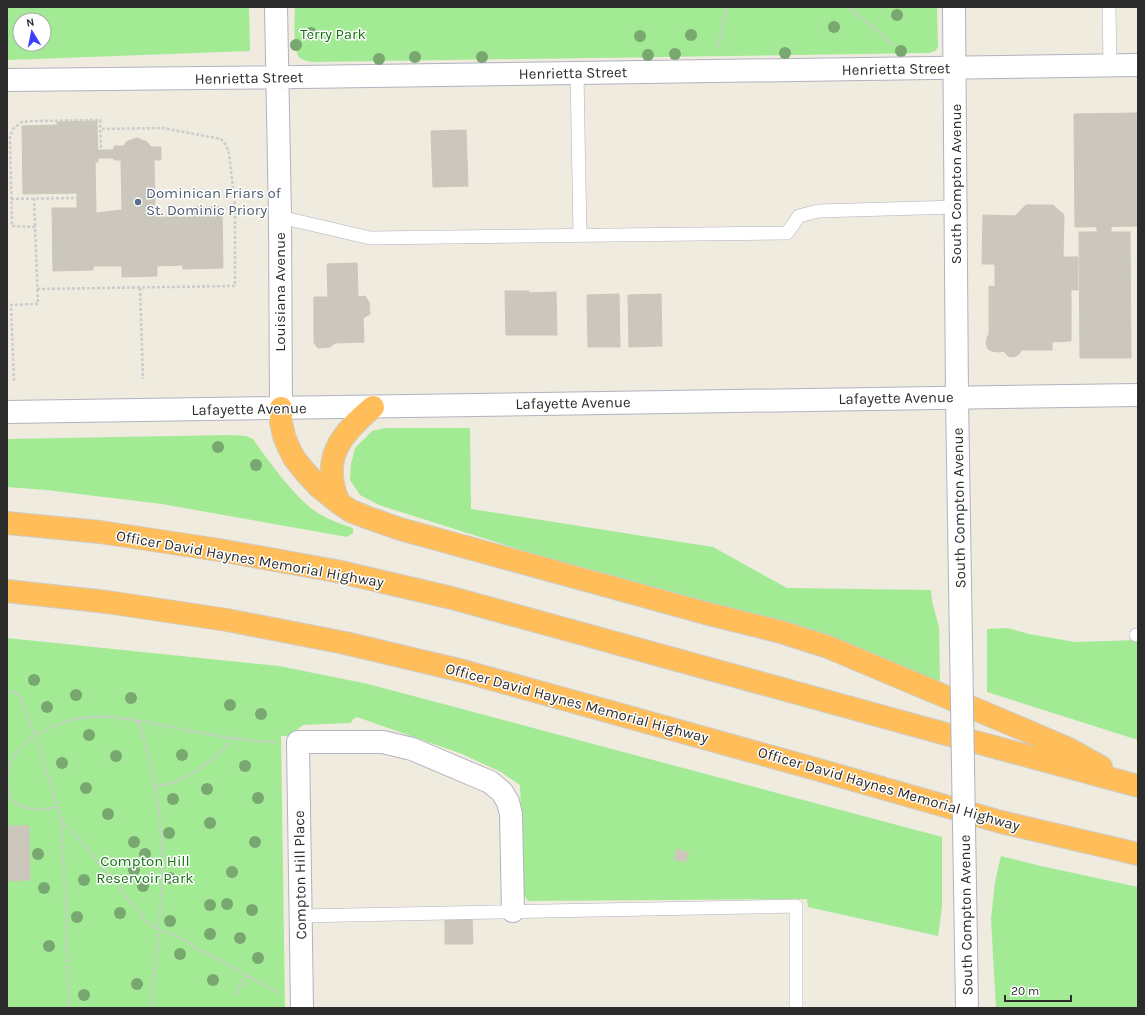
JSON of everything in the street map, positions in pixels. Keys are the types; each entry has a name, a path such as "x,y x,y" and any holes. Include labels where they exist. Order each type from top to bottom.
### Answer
{"highway":[{"path":"339,503 335,494 333,482 332,468 334,453 349,430 373,407"},
{"path":"281,408 281,422 284,436 294,458 319,487 351,511 400,529 782,632 828,647 1069,749 1135,785"},
{"name":"Officer David Haynes Memorial Highway","path":"7,523 100,532 219,550 359,576 452,598 1135,785"},
{"name":"Officer David Haynes Memorial Highway","path":"7,591 107,602 220,619 353,645 471,673 1001,822 1138,854"}],"street":[{"name":"Louisiana Avenue","path":"276,7 280,217 281,408"},
{"name":"South Compton Avenue","path":"954,7 957,397 968,1008"},
{"name":"Henrietta Street","path":"7,80 277,78 1138,65"},
{"name":"Lafayette Avenue","path":"7,412 1138,395"},
{"path":"298,742 383,742 412,749 490,782 502,792 508,802 511,814 513,911"},
{"name":"Compton Hill Place","path":"298,742 302,1008"}],"lane":[{"path":"1109,7 1110,66"},
{"path":"577,73 580,236"},
{"path":"280,217 370,238 787,233 799,216 818,211 956,207"},
{"path":"300,916 796,906 796,1008"}],"path":[{"path":"718,49 726,7"},
{"path":"849,7 894,46"},
{"path":"35,227 12,226 10,137 13,129 22,122 100,120 101,150"},
{"path":"37,289 235,286 236,206 229,153 226,145 221,140 163,128 100,128"},
{"path":"14,381 11,305 38,304 34,198"},
{"path":"12,199 77,198"},
{"path":"140,288 143,379"},
{"path":"7,692 17,693 20,696 35,735 61,819 69,1008"},
{"path":"57,808 32,809 19,806 10,798 7,783 9,767 14,755 35,735 54,726 79,718 99,716 117,717 232,739 298,742"},
{"path":"138,720 149,753 156,786 159,810 162,873 151,1008"},
{"path":"156,786 172,783 184,778 210,761 232,739"},
{"path":"61,819 106,871 146,921 152,926 174,935 279,993"},
{"path":"234,995 246,976"}],"green space":[{"path":"7,7 249,7 250,51 7,60"},
{"name":"Terry Park","path":"295,7 937,7 938,47 934,51 928,53 313,62 303,60 297,54 294,26"},
{"path":"385,428 470,428 471,509 713,547 787,588 931,590 932,601 939,627 940,683 379,505 360,495 350,480 351,464 355,448 372,431"},
{"path":"230,435 246,436 253,439 282,478 307,505 325,517 353,528 353,533 347,537 162,504 46,490 7,487 7,439"},
{"path":"1007,628 1029,634 1075,642 1138,640 1138,740 987,692 987,629"},
{"name":"Compton Hill Reservoir Park","path":"7,638 279,666 368,684 942,837 942,907 938,936 808,907 807,899 528,901 524,895 520,785 501,772 462,754 357,717 353,719 351,723 303,725 288,736 281,736 285,1008 7,1008"},
{"path":"1001,856 1138,887 1138,1008 996,1008 991,919 995,882"}],"building":[{"path":"1138,113 1138,226 1075,227 1074,114"},
{"name":"Dominican Friars of St. Dominic Priory","path":"97,121 98,162 95,162 96,213 122,210 121,160 114,160 114,146 124,146 126,142 137,138 147,142 151,147 161,147 161,160 154,160 155,217 194,217 194,207 222,207 223,268 183,269 183,265 157,266 157,276 122,277 122,266 93,266 93,270 53,271 52,208 77,208 77,193 23,194 22,126 57,125 57,122"},
{"path":"466,130 468,186 433,187 431,131"},
{"path":"98,150 114,150 114,158 98,158"},
{"path":"1026,205 1053,205 1064,215 1063,257 1078,257 1078,290 1071,290 1071,341 1052,342 1052,350 1021,350 1019,354 1012,357 1008,356 1004,351 998,352 988,349 986,344 989,334 989,286 995,287 995,264 982,264 983,215 1015,216"},
{"path":"1097,226 1111,226 1111,232 1130,232 1131,358 1080,358 1079,232 1097,232"},
{"path":"357,263 358,297 365,296 369,302 370,314 363,318 364,342 335,343 330,347 318,348 314,343 314,297 328,297 327,264"},
{"path":"505,291 529,291 529,293 556,292 557,335 506,335"},
{"path":"619,294 620,347 588,347 587,295"},
{"path":"661,294 662,346 629,347 628,295"},
{"path":"7,826 29,826 30,880 7,881"},
{"path":"677,849 689,853 685,862 674,859"},
{"path":"472,919 473,944 445,944 445,920"}],"place":[{"name":"Dominican Friars of St. Dominic Priory","path":"138,202"}]}
